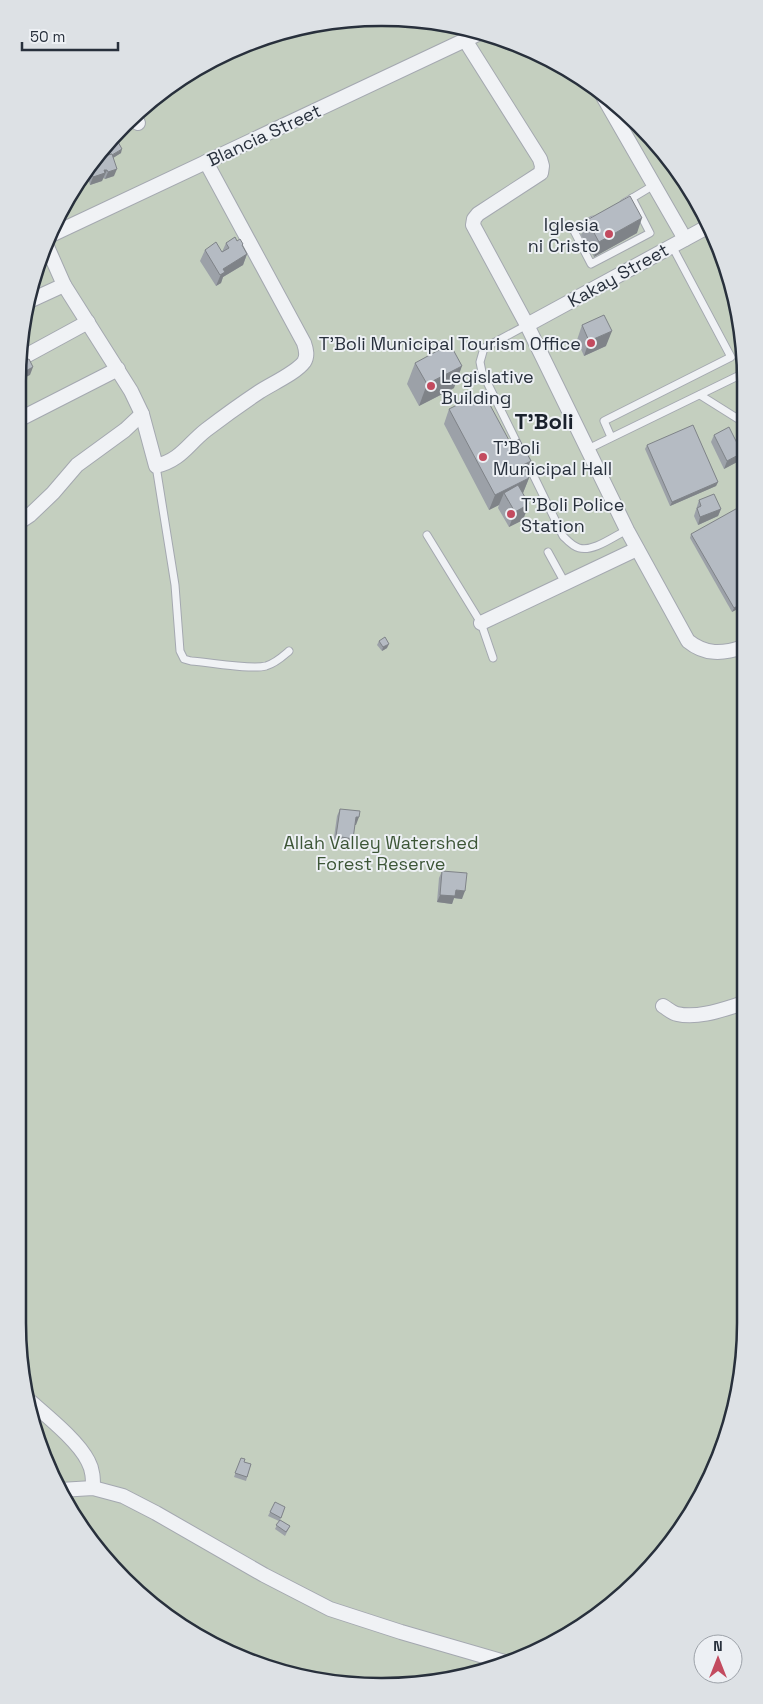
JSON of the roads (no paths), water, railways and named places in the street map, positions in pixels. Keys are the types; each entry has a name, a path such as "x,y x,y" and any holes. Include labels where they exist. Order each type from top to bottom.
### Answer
{"street":[{"name":"Blancia Street","path":"61,228 471,37"},
{"path":"465,40 540,159 542,166 541,173 478,214 474,219 474,225 527,325 628,530 688,641 695,647 708,652 722,653 737,649"},
{"path":"612,111 685,239"},
{"path":"50,254 64,285 132,391 142,414 156,466 166,464 177,458 217,422 259,392 298,368 305,360 306,353 301,336 206,162"},
{"name":"Kakay Street","path":"527,325 703,230"},
{"path":"36,298 64,285"},
{"path":"27,355 88,322"},
{"path":"26,416 118,369"},
{"path":"26,518 77,465 125,430 142,414"},
{"path":"481,623 638,549"},
{"path":"663,1006 676,1014 689,1015 711,1012 737,1005"},
{"path":"36,1407 83,1454 93,1475 93,1488"},
{"path":"68,1490 93,1488 123,1496 156,1512 264,1574 330,1608 401,1632 495,1659"}],"lane":[{"path":"615,208 654,185"},
{"path":"599,217 574,231 591,264 650,233 632,198"},
{"path":"611,437 604,421 731,357 672,246"},
{"path":"527,325 484,348 480,362 482,372 563,536 573,545 581,548 594,547 628,530"},
{"path":"588,449 737,376"},
{"path":"700,394 737,418"},
{"path":"156,466 175,585 180,651 184,659 266,666 278,661 289,651"},
{"path":"427,535 481,623 493,658"},
{"path":"548,552 565,583"}],"place":[{"name":"Iglesia ni Cristo","path":"609,234"},
{"name":"T'Boli Municipal Tourism Office","path":"591,343"},
{"name":"Legislative Building","path":"431,386"},
{"name":"T'Boli Municipal Hall","path":"483,457"},
{"name":"T'Boli Police Station","path":"511,514"}],"district":[{"name":"T'Boli","path":"544,421"}],"park label":[{"name":"Allah Valley Watershed Forest Reserve","path":"381,852"}]}
